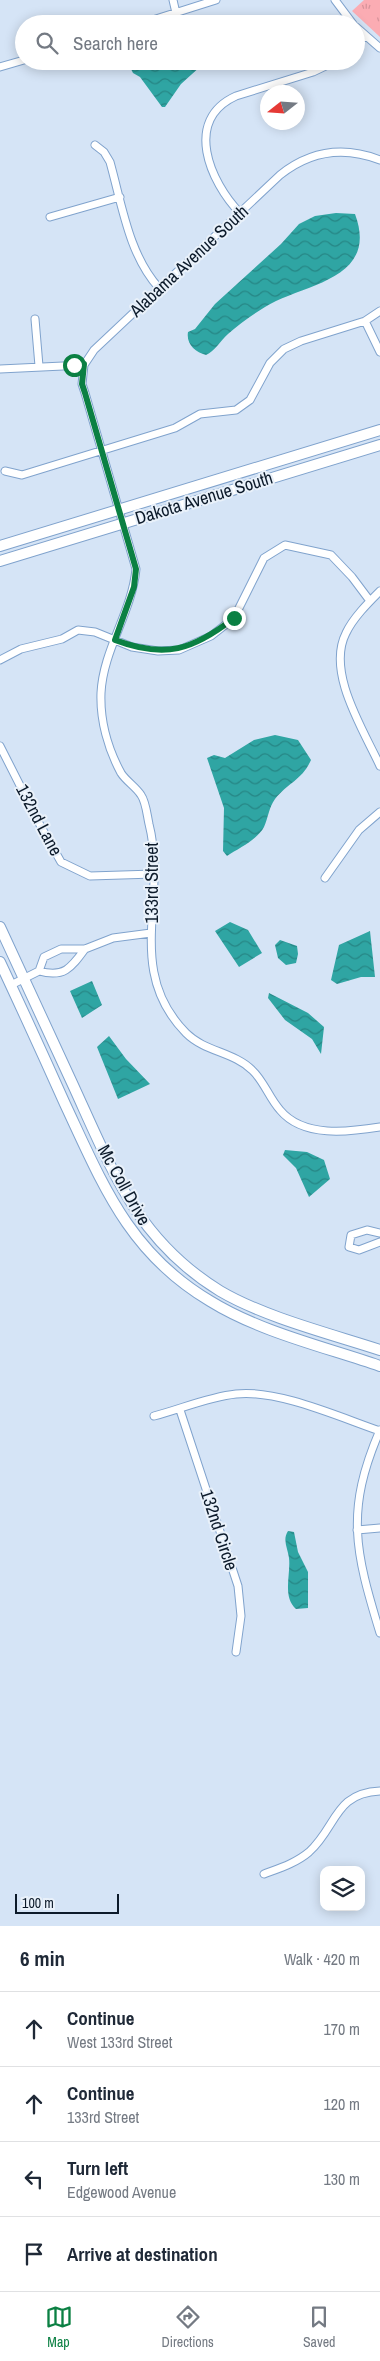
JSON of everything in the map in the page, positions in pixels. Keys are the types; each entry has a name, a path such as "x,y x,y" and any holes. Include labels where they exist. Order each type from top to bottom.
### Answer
{"main road":[{"name":"Dakota Avenue South","path":"0,546 380,430"},
{"name":"Dakota Avenue South","path":"0,561 380,445"},
{"name":"Mc Coll Drive","path":"0,927 115,1177 140,1218 169,1252 194,1273 235,1299 380,1350"},
{"name":"Mc Coll Drive","path":"0,962 102,1183 127,1226 158,1262 198,1294 235,1314 380,1366"}],"street":[{"path":"173,0 176,12"},
{"path":"167,15 216,0"},
{"path":"335,0 346,15"},
{"path":"365,36 380,48"},
{"path":"0,67 15,63"},
{"path":"240,213 221,190 209,158 206,137 212,117 226,101 236,96 317,70"},
{"path":"95,145 110,162 138,259 148,276 159,288"},
{"name":"Alabama Avenue South","path":"84,364 94,350 289,168 311,156 349,151 380,160"},
{"path":"50,217 120,197"},
{"path":"5,471 22,475 175,428 200,414 236,410 250,400 270,363 284,349 301,341 365,321 380,311"},
{"path":"35,319 39,366"},
{"path":"365,321 380,352"},
{"path":"0,369 84,364"},
{"name":"133rd Street","path":"84,364 82,384 136,569 134,587 107,664 101,692 102,723 122,774 142,796 152,833 154,874 151,933 156,987 169,1014 188,1036 208,1048 239,1060 252,1069 263,1082 280,1111 300,1124 323,1132 380,1127"},
{"path":"0,660 21,649 62,639 78,630 95,632 132,647 158,651 179,650 211,636 234,618 264,558 285,545 331,555 352,577 370,602"},
{"path":"380,591 346,633 339,660 342,682 380,766"},
{"name":"132nd Lane","path":"0,746 61,862 90,876 154,874"},
{"path":"324,878 359,830 380,812"},
{"path":"11,985 38,971 44,957 61,949 85,949 113,938 151,933"},
{"path":"38,971 53,975 72,967 85,949"},
{"path":"380,1233 367,1230 351,1234 349,1247 359,1250 380,1242"},
{"path":"154,1416 223,1396 255,1393 284,1399 380,1430 363,1476 357,1530 361,1566 380,1633"},
{"name":"132nd Circle","path":"180,1410 238,1586 241,1616 236,1652"},
{"path":"357,1530 380,1528"},
{"path":"264,1874 294,1863 311,1851 345,1804 363,1792 380,1791"}],"green space":[{"path":"364,0 380,0 380,37 365,23 365,15 356,15 352,11"}],"water":[{"path":"132,70 196,70 181,84 165,107 162,107 140,77"},
{"path":"336,213 355,214 360,236 357,254 347,267 333,277 280,299 250,316 206,355 192,347 188,340 188,332 195,329 215,304 281,244 299,224 315,216"},
{"path":"275,735 298,740 311,760 304,772 275,799 261,832 227,856 223,851 224,808 207,758 214,755 225,758 254,740"},
{"path":"230,922 248,930 262,953 239,967 215,931"},
{"path":"370,931 375,977 361,977 337,984 331,980 339,945"},
{"path":"280,940 297,946 296,963 286,965 278,958 275,945"},
{"path":"92,981 102,1005 82,1018 70,991"},
{"path":"269,993 308,1013 324,1027 321,1054 312,1039 285,1020 268,998"},
{"path":"109,1036 126,1059 150,1084 118,1099 97,1047"},
{"path":"285,1150 307,1152 324,1160 330,1179 309,1197 296,1168 283,1155"},
{"path":"288,1531 294,1532 298,1552 308,1572 308,1608 296,1609 289,1598 289,1558 285,1541"}],"route":[{"path":"74,365 84,364 82,384 136,569 134,587 115,640 132,647 158,651 179,650 211,636 234,618"}]}
